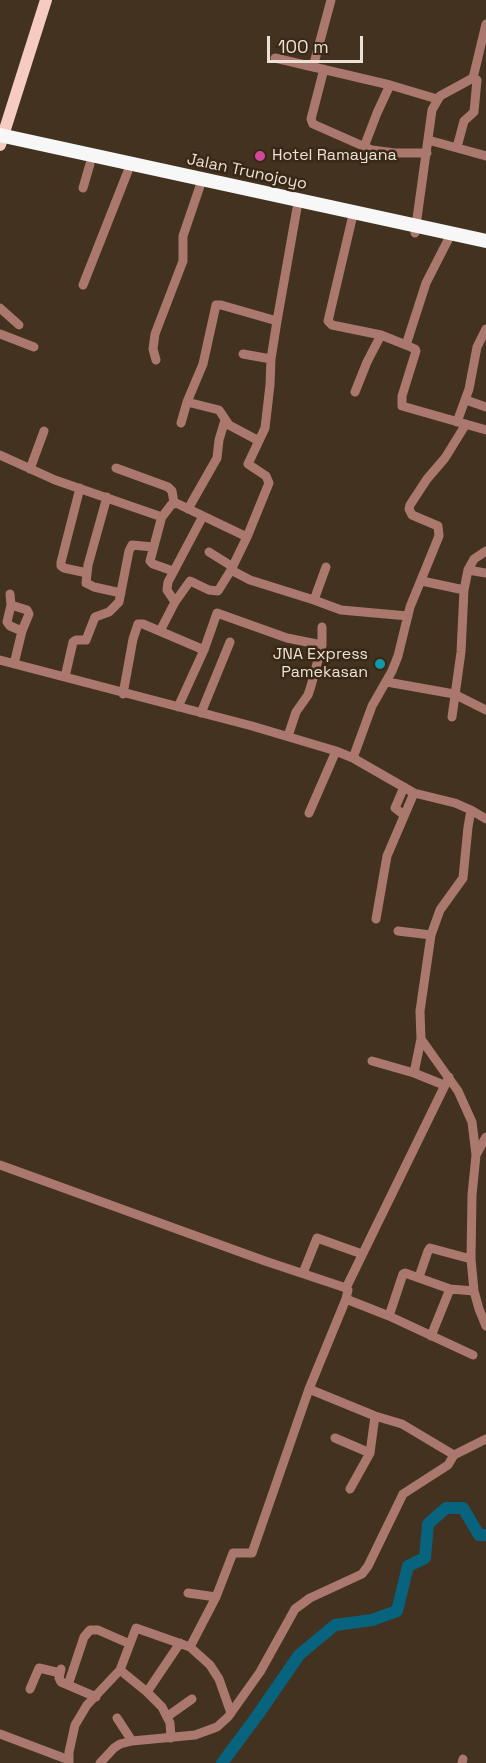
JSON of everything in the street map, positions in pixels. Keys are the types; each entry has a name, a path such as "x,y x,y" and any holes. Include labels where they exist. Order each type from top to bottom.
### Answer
{"highway":[{"name":"Jalan Trunojoyo","path":"1,141 90,164 297,208 352,219 416,224 448,240 486,248"},
{"name":"Jalan Trunojoyo","path":"1,141 416,224 486,241"}],"main road":[{"path":"1,141 46,0"}],"street":[{"path":"313,67 331,0"},
{"path":"457,147 463,124 474,112 486,24"},
{"path":"275,58 390,85 437,99"},
{"path":"324,69 311,122 364,147 381,152 427,153"},
{"path":"416,224 432,110 437,99 446,92 479,80"},
{"path":"364,147 390,85"},
{"path":"428,140 486,156"},
{"path":"83,188 90,164"},
{"path":"83,285 128,171"},
{"path":"156,360 153,349 155,334 183,261 183,236 200,186"},
{"path":"160,631 189,581 209,590 218,591 232,569 247,537 268,483 266,476 248,465 267,419 271,359 297,208"},
{"path":"352,219 328,321 332,325 381,335 417,351 402,396 402,406 486,430"},
{"path":"406,345 426,283 448,240"},
{"path":"181,423 203,364 216,306 220,305 277,321"},
{"path":"0,308 19,325"},
{"path":"353,758 372,706 387,682 398,656 414,596 439,536 440,530 435,524 412,515 410,505 427,479 445,458 461,423 477,347 486,329"},
{"path":"0,334 34,347"},
{"path":"355,392 381,335"},
{"path":"243,354 271,359"},
{"path":"466,400 486,407"},
{"path":"187,402 219,410 229,425 259,441"},
{"path":"188,509 217,457 225,420"},
{"path":"30,468 44,431"},
{"path":"0,455 55,480 162,516"},
{"path":"116,468 168,487 172,491 174,503"},
{"path":"80,488 61,564 64,568 87,573"},
{"path":"107,497 87,573 87,585 121,593"},
{"path":"174,503 247,537"},
{"path":"173,571 151,562 162,516 174,503"},
{"path":"175,602 167,590 173,571 203,516"},
{"path":"65,677 73,642 86,640 95,617 109,612 119,602 132,545 153,547"},
{"path":"452,717 461,652 464,590 468,570 474,559 486,551"},
{"path":"209,552 250,580 341,610 408,616"},
{"path":"314,600 326,567"},
{"path":"468,570 486,573"},
{"path":"422,581 464,590"},
{"path":"14,664 22,630 29,617 28,612 10,600 7,622 10,626 22,630"},
{"path":"178,707 204,650 218,612 286,638 321,645"},
{"path":"123,694 138,625 141,623 204,650"},
{"path":"288,736 296,712 309,692 321,645 321,627"},
{"path":"201,713 230,642"},
{"path":"0,660 288,736 336,751 353,758 414,793 455,803 486,819"},
{"path":"387,682 454,694 486,710"},
{"path":"309,813 336,751"},
{"path":"404,788 394,808 404,815"},
{"path":"376,919 387,856 414,793"},
{"path":"414,1073 421,1039 420,1011 431,935 440,910 461,882 464,874 471,810"},
{"path":"398,931 431,935"},
{"path":"421,1039 447,1081 466,1104 472,1122 476,1155 471,1215 471,1259 474,1291 486,1326"},
{"path":"372,1061 447,1081"},
{"path":"190,1647 216,1597 232,1553 252,1553 309,1389 346,1299 348,1293 346,1288 447,1081"},
{"path":"476,1155 486,1137"},
{"path":"0,1165 244,1254 346,1288"},
{"path":"303,1273 317,1238 362,1254"},
{"path":"418,1277 430,1248 471,1259"},
{"path":"389,1316 404,1273 450,1288 474,1291"},
{"path":"431,1336 450,1288"},
{"path":"346,1299 473,1355"},
{"path":"309,1389 375,1416 402,1424 454,1455"},
{"path":"350,1489 370,1453 375,1416"},
{"path":"335,1437 370,1453"},
{"path":"100,1763 120,1744 195,1735 212,1731 217,1727 231,1713 260,1672 296,1610 310,1598 362,1574 403,1494 448,1465 454,1455 486,1439"},
{"path":"188,1593 216,1597"},
{"path":"0,1734 69,1761 75,1725 87,1706 120,1670 137,1628 190,1647 210,1665 219,1678 231,1713"},
{"path":"68,1685 84,1637 90,1630 98,1630 130,1644"},
{"path":"147,1692 180,1643"},
{"path":"30,1689 39,1668 61,1671 60,1681 96,1697"},
{"path":"120,1670 162,1707 168,1716 171,1738"},
{"path":"168,1716 192,1700"},
{"path":"117,1718 132,1741"}],"waterway":[{"path":"222,1763 299,1655 335,1625 372,1620 397,1611 408,1566 425,1558 428,1524 446,1508 463,1508 479,1535 486,1535"}],"place":[{"name":"Hotel Ramayana","path":"260,156"},
{"name":"JNA Express Pamekasan","path":"380,664"}]}
